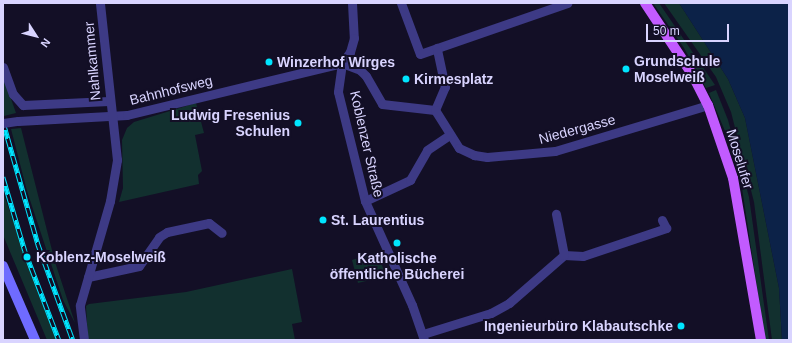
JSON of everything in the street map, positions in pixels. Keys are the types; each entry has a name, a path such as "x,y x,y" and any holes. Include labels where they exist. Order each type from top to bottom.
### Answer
{"main road":[{"name":"Moselufer","path":"645,3 692,74 708,105 733,178 761,340"}],"street":[{"name":"Nahlkammer","path":"84,340 81,331 80,305 110,201 117,160 109,101 100,3"},
{"path":"352,3 354,38 350,52 342,63 363,73 378,100 387,107 435,110 445,87 437,48"},
{"path":"401,3 420,54 567,3"},
{"name":"Bahnhofsweg","path":"3,123 127,115 342,63"},
{"name":"Koblenzer Straße","path":"342,63 338,92 365,202 424,337"},
{"path":"3,67 13,94 23,105 109,101"},
{"name":"Niedergasse","path":"435,110 449,135 459,148 474,155 534,154 554,151 708,105"},
{"path":"365,202 410,180 427,150 449,135"},
{"path":"556,214 564,255"},
{"path":"424,337 491,313 509,303 564,255 583,256 666,228 662,220"},
{"path":"88,277 139,266 160,237 167,232 209,223 222,233"},
{"path":"3,266 35,340"}],"green space":[{"path":"653,3 659,3 715,85 706,88 684,48"},
{"path":"664,3 679,3 728,79 745,118 779,288 782,340 772,340 754,202 731,112 716,77"},
{"path":"3,76 16,113 4,116 3,111"},
{"path":"716,90 728,120 749,197 769,340 765,340 742,188 733,150 709,93"},
{"path":"196,103 204,133 195,135 202,171 198,175 199,184 119,202 123,188 122,140 127,128 134,122"},
{"path":"21,128 55,262 75,323 63,300 27,191 11,129"},
{"path":"3,192 43,306 57,340 47,340 3,235"},
{"path":"377,252 386,276 358,283 352,260"},
{"path":"292,269 302,322 292,324 295,340 88,340 86,306 89,304 186,292"}],"water":[{"path":"679,3 789,3 789,340 782,340 779,288 745,118 728,79"}],"railway":[{"path":"3,121 38,244 73,340"},
{"path":"3,177 25,251 59,340"}],"place":[{"name":"Winzerhof Wirges","path":"269,62"},
{"name":"Grundschule Moselweiß","path":"626,69"},
{"name":"Kirmesplatz","path":"406,79"},
{"name":"Ludwig Fresenius Schulen","path":"298,123"},
{"name":"St. Laurentius","path":"323,220"},
{"name":"Katholische öffentliche Bücherei","path":"397,243"},
{"name":"Koblenz-Moselweiß","path":"27,257"},
{"name":"Ingenieurbüro Klabautschke","path":"681,326"}]}
